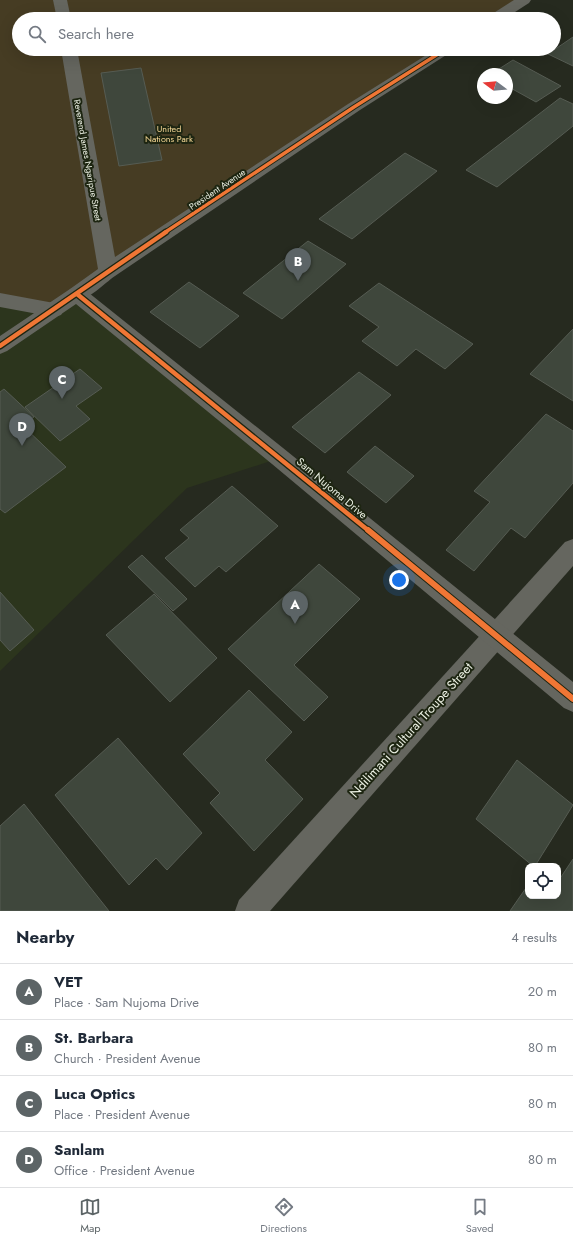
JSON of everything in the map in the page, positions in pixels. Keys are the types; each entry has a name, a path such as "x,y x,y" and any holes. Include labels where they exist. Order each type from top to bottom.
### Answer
{"street":[{"path":"60,0 63,12"},
{"path":"505,12 524,0"},
{"name":"Reverend James Ngaripue Street","path":"70,56 108,271"},
{"name":"President Avenue","path":"0,346 54,310 108,271 354,107 435,56"},
{"name":"Sam Nujoma Drive","path":"77,294 286,463 573,699"},
{"path":"0,300 54,310"},
{"name":"Ndilimani Cultural Troupe Street","path":"250,911 573,549"}],"shaded area":[{"path":"77,294 280,458 187,488 0,671 0,301"}],"green space":[{"name":"United Nations Park","path":"0,0 525,0 507,12 12,12 12,56 440,56 54,310 0,301"}],"building":[{"path":"573,37 573,66 552,56 561,56 561,45"},
{"path":"513,60 561,86 536,102 513,89 513,68 500,68"},
{"path":"141,68 162,160 119,166 101,73"},
{"path":"560,98 573,104 573,126 497,187 466,170"},
{"path":"405,153 437,171 352,239 319,219"},
{"path":"308,241 346,264 282,319 243,293"},
{"path":"189,282 239,316 200,348 150,312"},
{"path":"379,283 473,344 445,369 416,349 397,366 362,341 379,327 349,306"},
{"path":"573,329 573,401 530,374"},
{"path":"80,369 102,388 76,406 90,419 60,441 25,407"},
{"path":"359,372 391,395 325,453 292,427"},
{"path":"4,389 34,417 22,425 66,467 5,513 0,509 0,392"},
{"path":"546,414 573,431 573,483 525,538 511,528 474,571 446,550 490,502 474,491"},
{"path":"375,446 414,476 386,503 347,472"},
{"path":"232,486 278,526 226,572 219,566 195,587 165,558 189,538 180,530"},
{"path":"142,555 187,599 173,611 128,567"},
{"path":"319,564 360,599 294,665 328,697 304,721 228,649"},
{"path":"0,592 34,630 10,651 0,640"},
{"path":"154,594 217,658 170,702 106,635"},
{"path":"249,690 292,732 265,760 303,799 254,851 210,803 220,793 183,754"},
{"path":"118,738 202,833 167,870 156,858 129,885 55,795"},
{"path":"517,760 573,805 537,863 529,863 476,819"},
{"path":"24,804 109,911 0,911 0,826"},
{"path":"573,859 573,911 510,911 525,889 525,899 561,899 561,877"}],"cycle path":[{"path":"0,346 108,271 354,107 435,56"},
{"path":"77,294 280,458 573,699"}],"place":[{"name":"St. Barbara","path":"298,281"},
{"name":"Luca Optics","path":"62,399"},
{"name":"Sanlam","path":"22,446"},
{"name":"VET","path":"295,624"}]}
